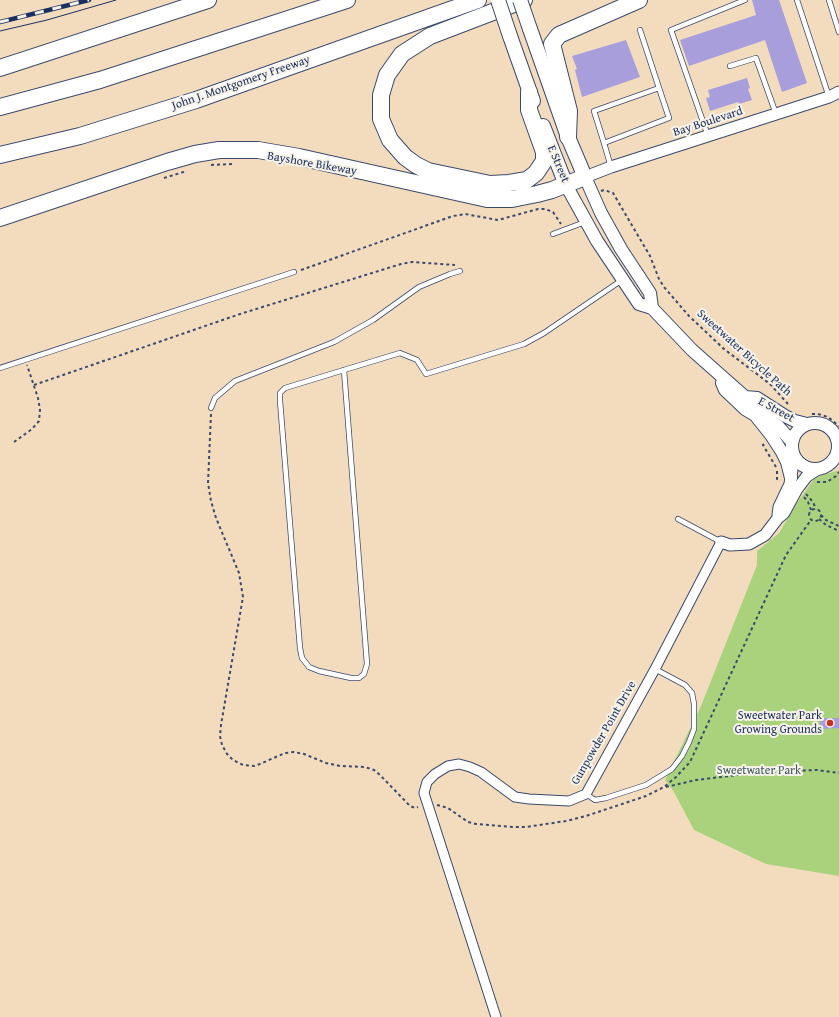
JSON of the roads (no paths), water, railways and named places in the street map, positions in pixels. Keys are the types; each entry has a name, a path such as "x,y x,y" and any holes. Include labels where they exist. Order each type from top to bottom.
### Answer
{"highway":[{"path":"0,68 208,0"},
{"path":"0,107 100,80 347,0"},
{"name":"John J. Montgomery Freeway","path":"0,155 80,136 196,100 478,0"},
{"path":"524,0 430,36 402,54 387,75 381,95 381,119 390,140 405,157 428,171 490,184 527,180 536,173 544,161 544,152 529,110 529,92"},
{"path":"568,137 569,111 552,44 559,35 639,0"},
{"path":"0,63 24,60"},
{"path":"0,101 27,100"},
{"path":"3,217 167,162 196,154 226,150 258,150 299,157 487,199 512,199 548,191 585,177"}],"main road":[{"name":"E Street","path":"498,0 529,92 566,185 585,222 622,280 639,304 652,308 692,350 745,397 753,409 778,426 792,442"},
{"name":"E Street","path":"520,0 568,137 585,177 601,213 621,249 650,293 652,308"},
{"path":"719,375 725,390 745,409 755,416 771,435 785,457 791,478"},
{"name":"E Street","path":"745,397 757,398 795,421 806,419"},
{"path":"806,419 829,427 834,433 838,442 837,452 832,461 828,465 818,469 811,469 804,466 794,455 792,442 797,431 806,419"}],"street":[{"name":"Bay Boulevard","path":"585,177 611,167 834,94"},
{"path":"778,518 779,507 790,484 794,455"},
{"path":"721,542 740,546 749,544 765,535 778,518 784,513 797,489 807,476 818,469"},
{"name":"Gunpowder Point Drive","path":"496,1017 424,793 427,782 435,774 448,766 459,764 470,766 481,772 514,797 569,801 586,794 655,669 721,542"}],"lane":[{"path":"708,136 671,30 745,0"},
{"path":"797,0 834,94"},
{"path":"829,0 839,32"},
{"path":"604,143 669,118 640,30"},
{"path":"730,66 756,58 776,114"},
{"path":"611,167 594,112 659,88"},
{"path":"553,234 585,222"},
{"path":"211,408 215,398 235,381 334,342 373,320 419,287 460,271"},
{"path":"0,368 294,272"},
{"path":"344,370 367,664 364,674 359,678 319,671 309,667 302,658 280,393 285,388 344,370 400,353 417,360 426,374 524,344 544,333 622,280"},
{"path":"678,519 721,542"},
{"path":"586,794 595,800 646,785 672,769 682,756 694,729 694,704 692,693 684,685 655,669"}],"tram line":[{"path":"0,31 47,20 116,0"}],"railway":[{"path":"0,22 89,0"}],"place":[{"name":"Sweetwater Park Growing Grounds","path":"830,723"}],"park label":[{"name":"Sweetwater Park","path":"759,771"}]}
